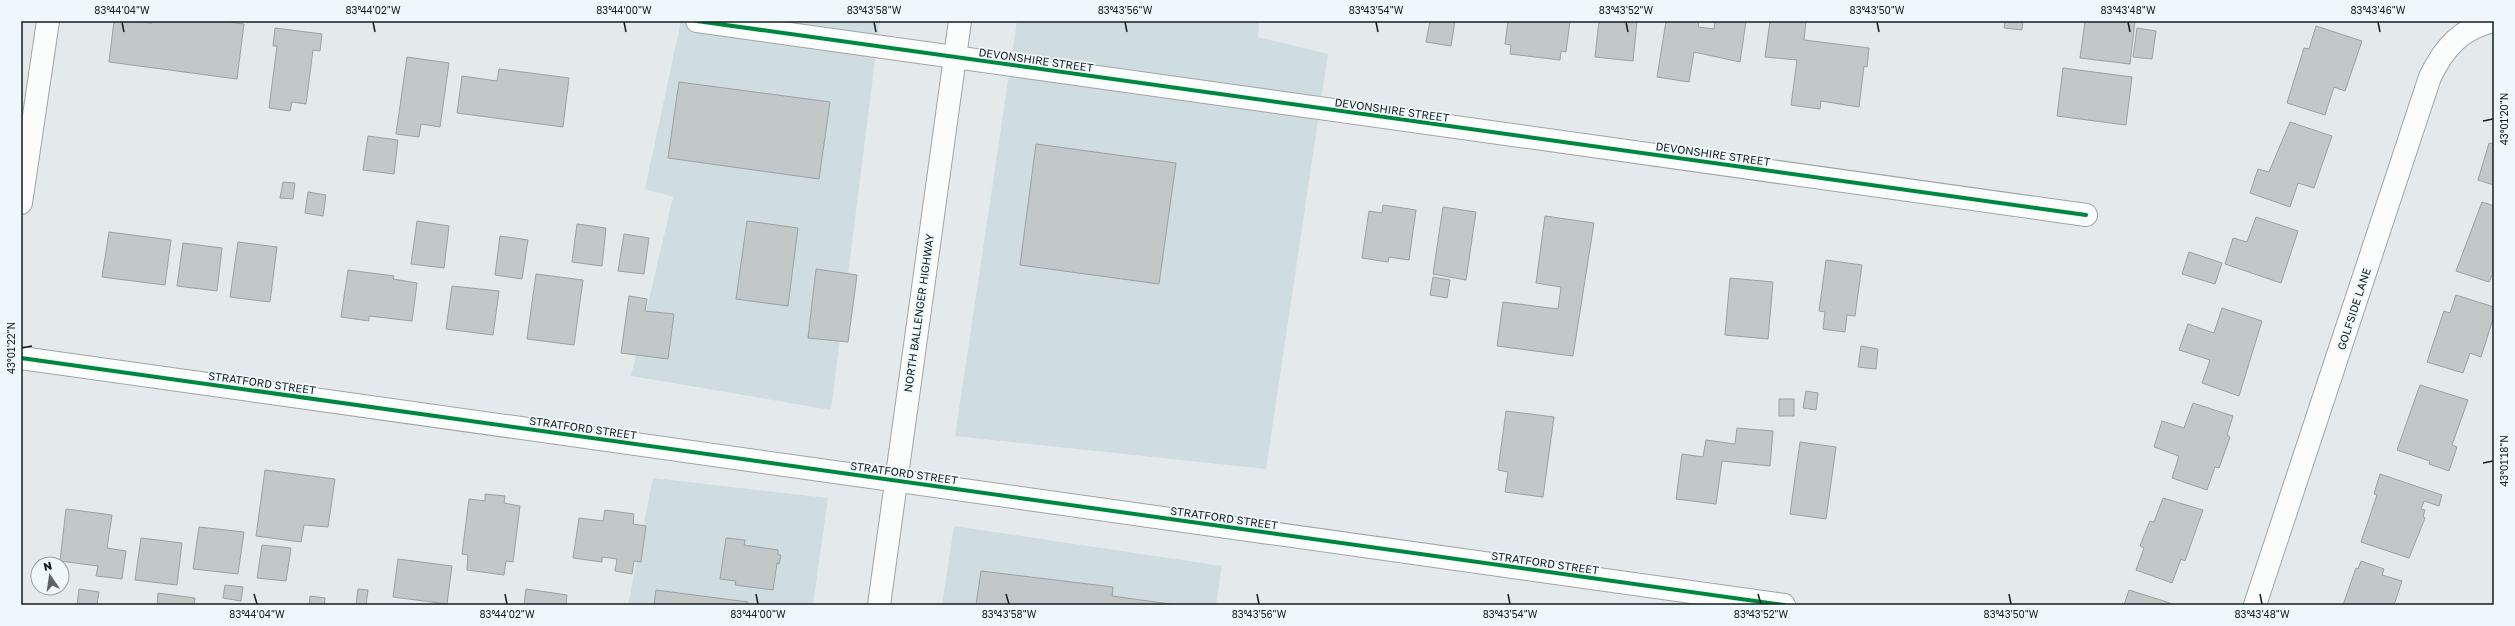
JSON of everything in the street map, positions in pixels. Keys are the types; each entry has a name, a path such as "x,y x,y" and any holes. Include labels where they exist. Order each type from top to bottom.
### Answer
{"street":[{"path":"21,203 48,21"},
{"name":"DEVONSHIRE STREET","path":"697,21 2086,215"},
{"name":"NORTH BALLENGER HIGHWAY","path":"879,605 960,21"},
{"name":"GOLFSIDE LANE","path":"2255,605 2430,77 2448,46 2472,24 2494,22"},
{"name":"STRATFORD STREET","path":"21,358 1784,605"}],"shaded area":[{"path":"681,21 880,21 831,410 631,376 673,197 645,189"},
{"path":"1017,21 1259,21 1258,37 1328,54 1266,469 955,436"},
{"path":"653,478 828,498 813,605 628,605"},
{"path":"954,526 1222,566 1216,605 942,605"}],"building":[{"path":"114,21 152,23 152,21 221,21 244,24 237,79 109,62"},
{"path":"1430,21 1455,21 1451,46 1426,42"},
{"path":"1508,21 1570,21 1566,52 1561,51 1560,60 1510,54 1511,45 1505,44"},
{"path":"1599,21 1637,21 1633,61 1595,57"},
{"path":"1666,21 1699,21 1698,27 1714,29 1715,21 1746,21 1740,62 1694,52 1689,82 1657,77"},
{"path":"1770,21 1806,21 1804,40 1869,48 1867,67 1864,66 1859,107 1821,101 1820,109 1791,105 1797,60 1765,57"},
{"path":"2005,21 2023,21 2022,30 2004,28"},
{"path":"2085,21 2135,21 2130,64 2080,58"},
{"path":"2316,26 2362,41 2345,91 2334,87 2325,115 2287,103 2304,48 2309,49"},
{"path":"275,28 322,34 320,51 313,50 306,104 292,102 290,111 269,108 277,46 273,46"},
{"path":"2137,28 2156,31 2152,59 2133,57"},
{"path":"407,57 449,63 440,127 421,124 419,137 396,134"},
{"path":"2063,68 2132,77 2126,125 2057,116"},
{"path":"499,69 569,78 563,127 457,113 462,76 497,81"},
{"path":"679,82 830,102 819,179 668,158"},
{"path":"2290,122 2332,136 2314,188 2298,183 2290,207 2250,193 2258,169 2269,172"},
{"path":"368,136 398,140 394,174 363,170"},
{"path":"2489,143 2494,144 2494,185 2478,180"},
{"path":"1036,144 1176,163 1159,284 1020,265"},
{"path":"283,182 295,183 293,199 280,198"},
{"path":"308,192 326,195 323,216 305,213"},
{"path":"2482,202 2494,206 2494,277 2492,275 2489,282 2456,271"},
{"path":"1383,205 1416,210 1409,260 1389,257 1388,262 1362,258 1369,211 1382,213"},
{"path":"1443,207 1476,212 1466,280 1433,274"},
{"path":"1545,216 1594,223 1573,356 1497,346 1503,302 1558,309 1561,287 1536,283"},
{"path":"2256,217 2298,231 2281,283 2225,264 2233,238 2247,242"},
{"path":"417,221 449,226 444,268 411,264"},
{"path":"747,221 798,228 788,306 736,299"},
{"path":"577,224 606,228 602,266 572,262"},
{"path":"109,232 171,240 165,285 102,277"},
{"path":"624,234 649,238 644,274 618,271"},
{"path":"500,236 528,240 522,279 495,275"},
{"path":"238,242 277,247 270,302 230,297"},
{"path":"183,243 222,248 217,291 177,286"},
{"path":"2189,252 2222,263 2215,284 2182,274"},
{"path":"1826,260 1862,265 1855,316 1847,315 1845,332 1823,329 1825,312 1819,311"},
{"path":"816,269 857,275 848,342 808,338"},
{"path":"348,270 394,276 393,279 417,283 412,321 369,316 369,321 341,317"},
{"path":"536,274 583,280 574,345 527,339"},
{"path":"1433,277 1450,280 1447,298 1430,295"},
{"path":"1730,278 1773,282 1768,339 1725,335"},
{"path":"452,286 499,291 493,335 446,329"},
{"path":"2456,295 2494,307 2494,316 2481,357 2470,353 2463,373 2427,362 2444,311 2450,313"},
{"path":"629,296 647,299 645,311 674,314 668,359 621,353"},
{"path":"2222,308 2262,321 2239,396 2202,383 2210,360 2179,350 2188,324 2214,333"},
{"path":"1861,346 1878,349 1876,369 1858,367"},
{"path":"2420,385 2468,400 2452,445 2457,447 2449,471 2429,464 2430,461 2397,450"},
{"path":"1806,391 1818,393 1816,410 1803,408"},
{"path":"1779,399 1794,399 1794,416 1779,416"},
{"path":"2193,403 2233,416 2227,435 2230,437 2219,468 2215,467 2207,490 2172,478 2179,456 2154,447 2162,421 2184,428"},
{"path":"1506,411 1554,417 1543,497 1505,492 1508,472 1498,470"},
{"path":"1737,428 1773,431 1770,466 1722,461 1716,504 1676,499 1682,454 1703,457 1706,440 1735,444"},
{"path":"1800,442 1836,447 1826,519 1790,514"},
{"path":"265,470 335,479 328,527 304,525 301,542 256,536"},
{"path":"2380,474 2442,495 2439,506 2424,501 2421,509 2425,510 2423,517 2425,518 2409,558 2361,542 2377,495 2374,494"},
{"path":"485,494 505,496 504,503 520,506 513,562 506,561 504,575 467,570 468,555 462,554 469,499 485,501"},
{"path":"2163,498 2203,510 2185,561 2181,559 2172,583 2136,570 2144,548 2140,546 2150,521 2154,522"},
{"path":"66,509 112,515 107,548 126,551 122,579 96,576 98,566 70,562 70,556 61,556"},
{"path":"605,510 634,514 633,524 646,526 641,562 634,561 632,574 615,571 617,559 602,557 602,562 573,558 579,518 603,521"},
{"path":"199,527 244,532 238,574 193,569"},
{"path":"141,538 182,543 177,585 135,580"},
{"path":"726,538 745,540 744,545 778,550 778,555 781,555 779,564 777,563 773,590 735,585 736,581 720,579"},
{"path":"262,545 291,548 286,581 257,578"},
{"path":"398,559 452,566 447,604 393,597"},
{"path":"2361,561 2384,569 2382,575 2402,581 2394,605 2343,605 2356,568 2358,569"},
{"path":"981,571 1113,587 1112,596 1178,605 976,605"},
{"path":"225,585 243,587 241,601 223,598"},
{"path":"79,589 99,592 97,605 77,605"},
{"path":"358,589 368,590 366,605 356,605"},
{"path":"526,589 567,595 566,605 524,605"},
{"path":"656,590 748,602 747,605 654,605"},
{"path":"2129,590 2170,603 2170,605 2124,605"},
{"path":"158,593 195,598 194,605 157,605"},
{"path":"310,596 325,598 324,605 309,605"}],"cycle path":[{"path":"697,21 2086,215"},
{"path":"21,358 1784,605"}]}
